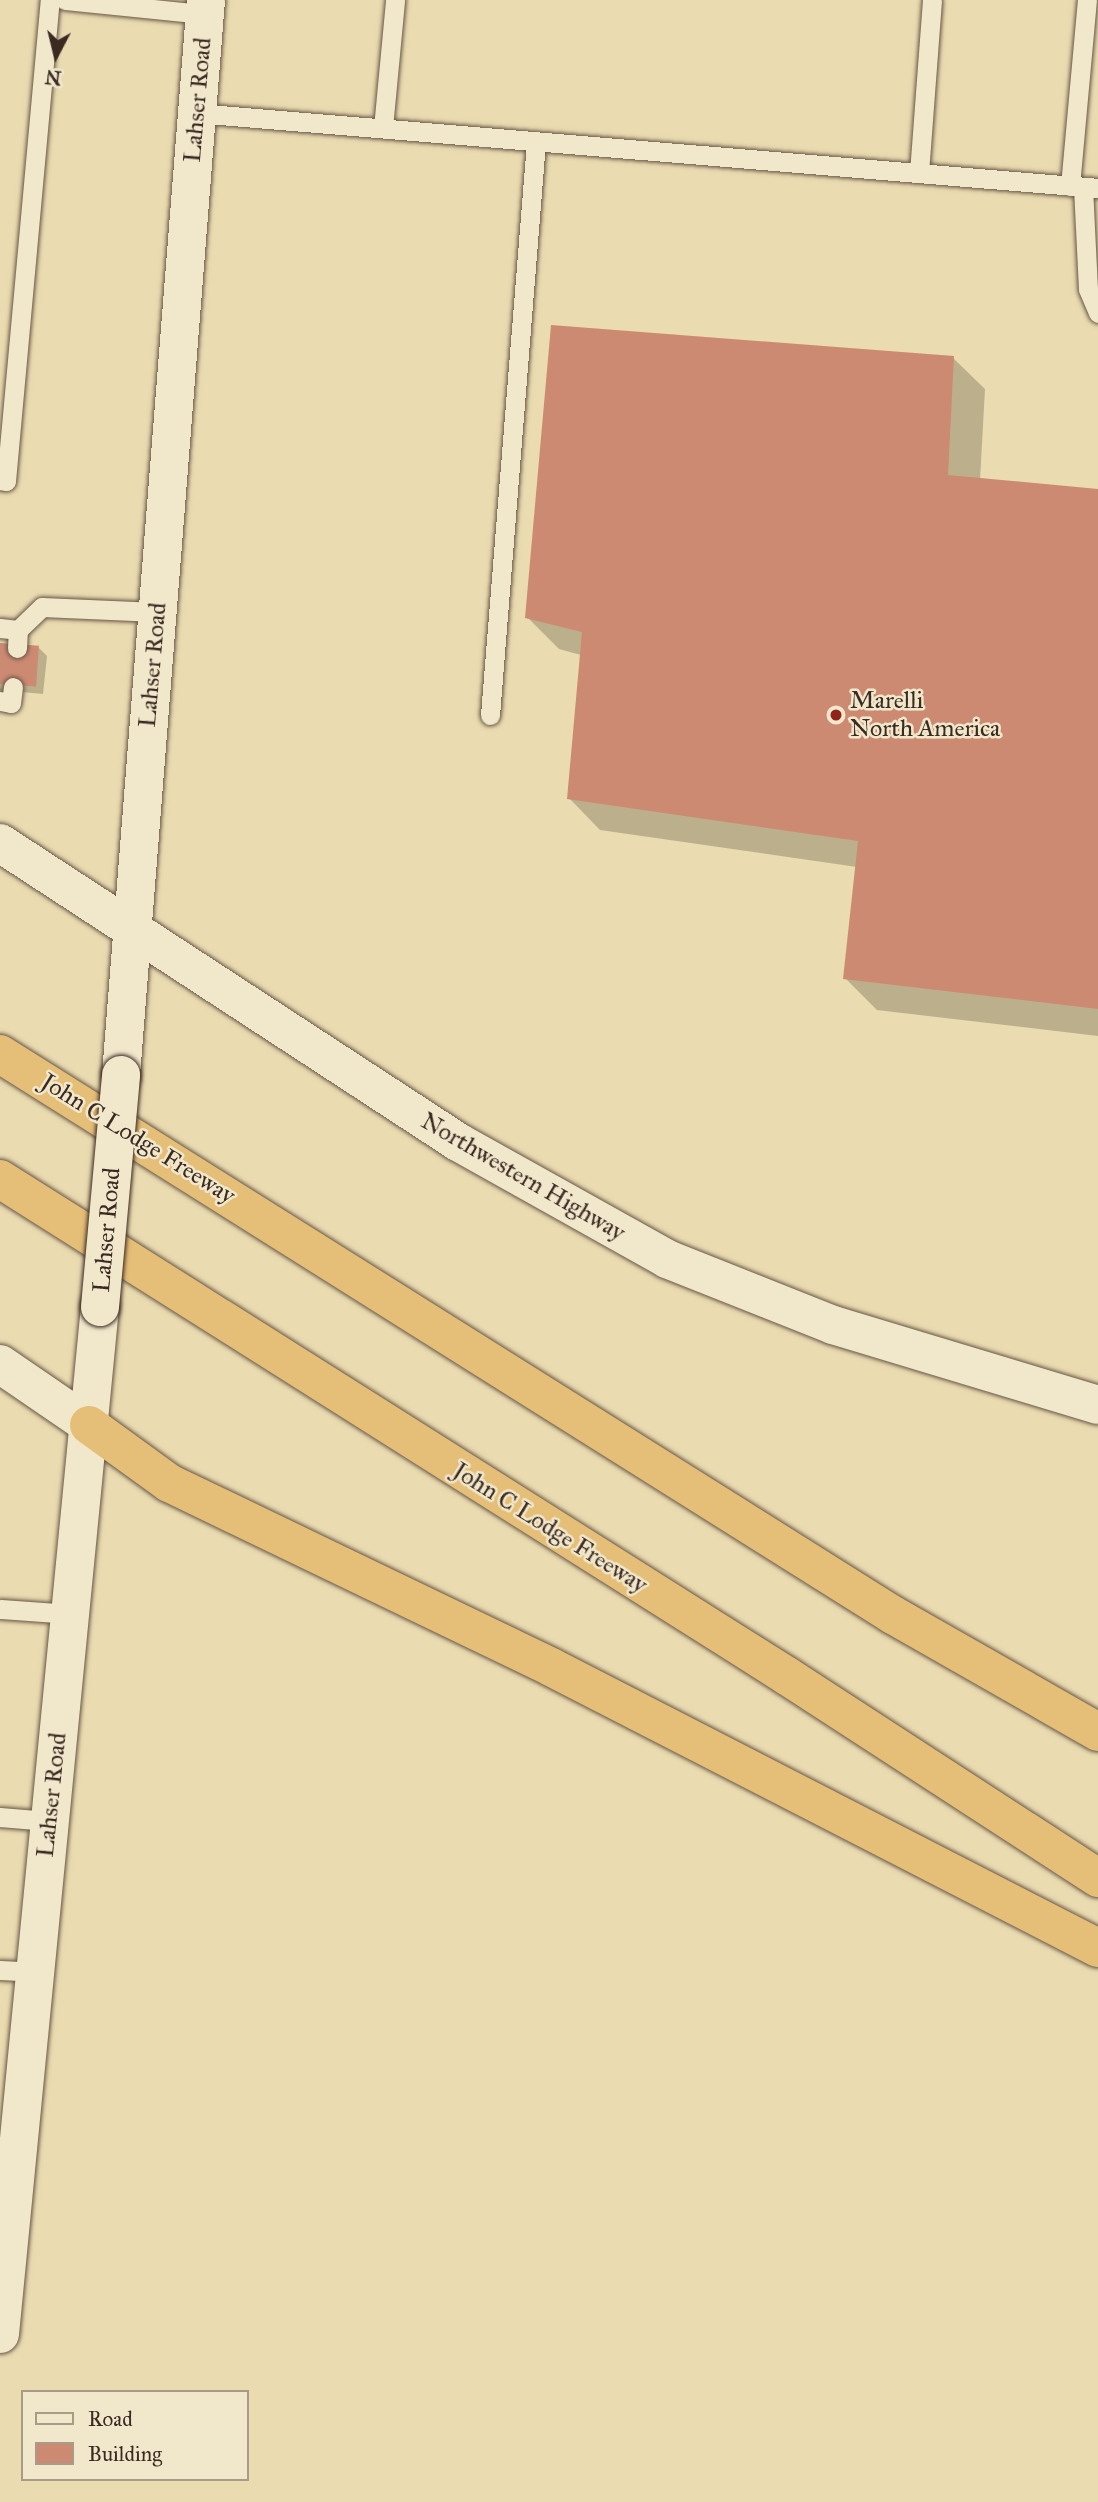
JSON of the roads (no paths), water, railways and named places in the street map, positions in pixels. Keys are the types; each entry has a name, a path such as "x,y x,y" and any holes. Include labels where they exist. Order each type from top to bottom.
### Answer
{"highway":[{"name":"John C Lodge Freeway","path":"0,1054 893,1615 1098,1731"},
{"name":"John C Lodge Freeway","path":"0,1179 788,1675 1098,1878"},
{"path":"89,1426 169,1483 551,1667 1098,1948"}],"main road":[{"name":"Lahser Road","path":"0,2334 17,1971 48,1821 72,1614 121,1075 205,7"},
{"name":"Northwestern Highway","path":"0,843 458,1142 667,1259 833,1325 1098,1405"},
{"path":"0,1364 89,1426"}],"lane":[{"path":"0,480 6,481 8,376 50,0"},
{"path":"65,0 205,7"},
{"path":"383,128 395,0"},
{"path":"919,173 932,0"},
{"path":"1087,0 1084,187 1088,289 1098,313"},
{"path":"197,113 1084,187"},
{"path":"490,715 536,142"},
{"path":"12,635 42,607 157,612"},
{"path":"0,1609 72,1614"},
{"path":"0,1817 48,1821"}],"place":[{"name":"Marelli North America","path":"836,715"}]}
